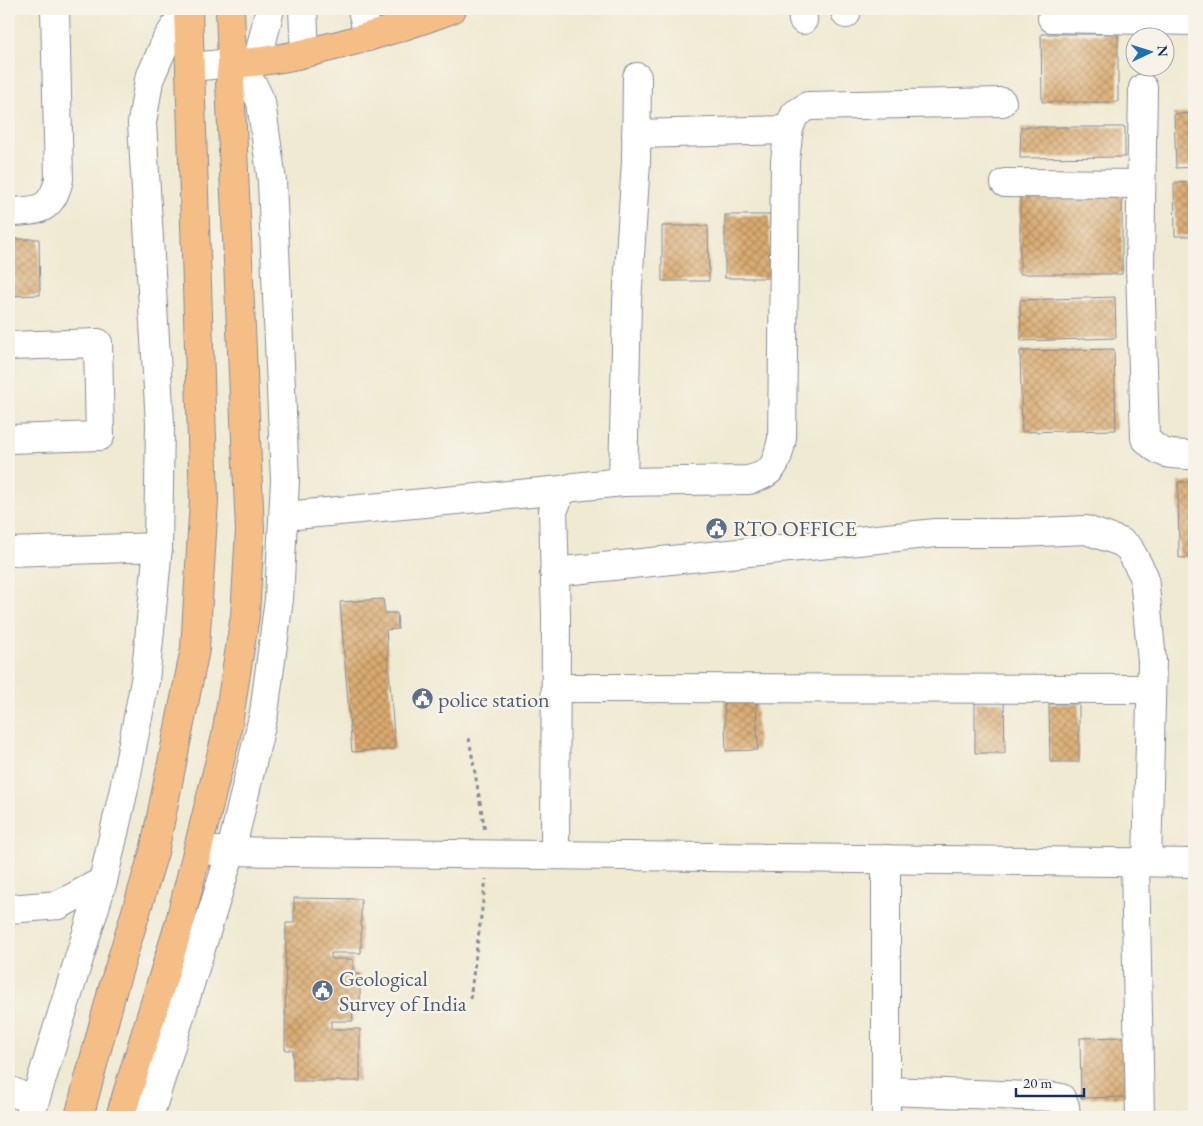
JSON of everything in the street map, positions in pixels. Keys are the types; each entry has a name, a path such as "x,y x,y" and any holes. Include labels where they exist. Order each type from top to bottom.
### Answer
{"main road":[{"path":"78,1117 113,988 154,852 195,649 204,500 191,67 187,9"},
{"path":"230,9 245,63"},
{"path":"120,1117 179,925 226,736 245,616 250,530 230,82 245,63 305,54 412,25 452,9"}],"street":[{"path":"9,212 34,212 50,203 56,192 59,179 55,9"},
{"path":"9,1090 32,1110 102,881 124,789 144,681 158,547 160,423 142,123 149,80 166,41 187,9"},
{"path":"150,1117 231,851 264,713 279,599 285,516 272,181 261,102 245,63 270,9"},
{"path":"303,9 305,54"},
{"path":"362,9 368,36"},
{"path":"1052,18 1194,21"},
{"path":"191,67 245,63"},
{"path":"624,482 627,302 636,134 637,77"},
{"path":"1143,88 1140,266 1145,438 1156,450 1170,454 1194,455"},
{"path":"285,516 562,490 574,486 624,482 748,480 762,477 772,470 777,460 782,439 785,161 788,130 795,114 808,106 1002,102"},
{"path":"636,134 788,130"},
{"path":"1005,183 1141,184"},
{"path":"9,346 98,342 100,436 9,439"},
{"path":"555,855 556,615 553,511 562,490"},
{"path":"554,572 936,534 1018,534 1086,530 1121,542 1129,548 1144,576 1152,662 1141,862 1140,1117"},
{"path":"9,552 158,547"},
{"path":"556,688 1151,689"},
{"path":"197,852 1194,863"},
{"path":"886,859 886,1104 1056,1097 1061,1098 1065,1106 1066,1117"},
{"path":"9,909 59,905 102,881"}],"path":[{"path":"469,738 489,854 470,999"}],"building":[{"path":"1041,34 1118,34 1118,102 1042,102"},
{"path":"1194,113 1194,167 1176,168 1174,114"},
{"path":"1021,127 1125,127 1125,157 1020,158"},
{"path":"1194,182 1194,236 1175,236 1174,183"},
{"path":"1020,186 1122,187 1122,274 1020,274"},
{"path":"725,215 770,215 770,278 725,278"},
{"path":"662,226 708,226 709,281 662,281"},
{"path":"9,239 39,239 40,295 9,296"},
{"path":"1115,297 1116,338 1021,341 1020,300"},
{"path":"1114,349 1116,430 1022,432 1020,351"},
{"path":"1178,482 1194,482 1194,557 1179,558"},
{"path":"383,599 385,613 397,613 398,629 386,630 395,749 352,752 340,602"},
{"path":"756,696 758,750 726,751 724,697"},
{"path":"975,702 1004,702 1005,753 975,753"},
{"path":"1049,704 1079,704 1079,762 1050,762"},
{"name":"Geological Survey of India","path":"294,898 361,899 361,953 331,953 331,959 353,959 353,974 360,974 360,1007 352,1007 353,1021 331,1021 331,1029 360,1029 360,1081 293,1081 293,1050 285,1050 286,923 294,923"},
{"path":"1125,1037 1127,1097 1081,1098 1080,1038"}],"place":[{"name":"RTO OFFICE","path":"717,528"},
{"name":"police station","path":"422,699"},
{"name":"Geological Survey of India","path":"323,991"}]}
